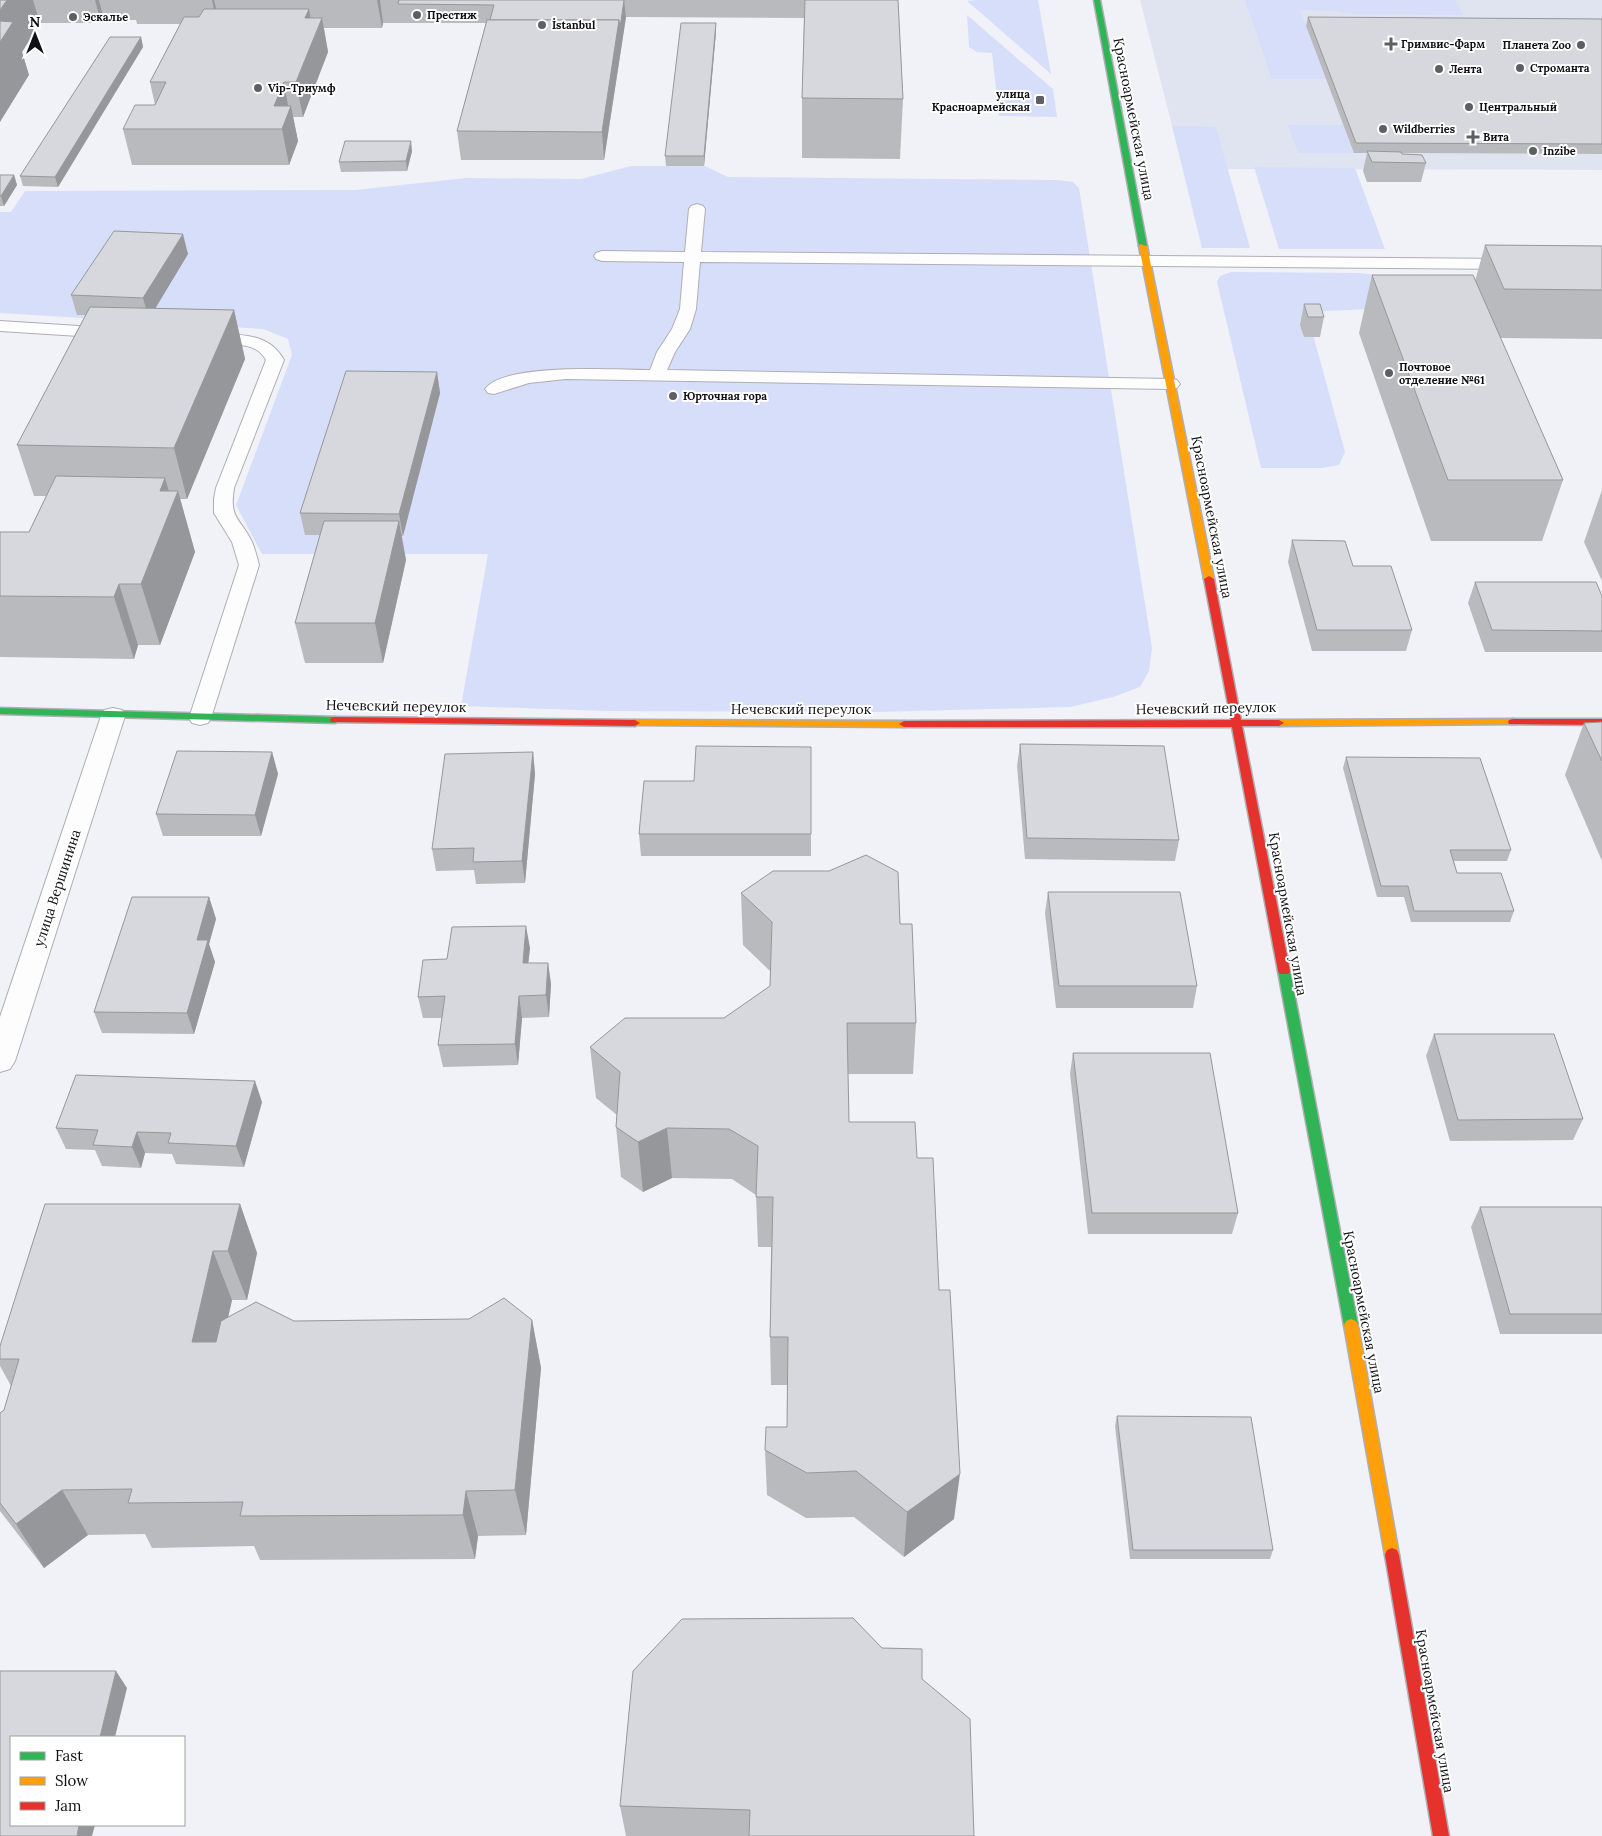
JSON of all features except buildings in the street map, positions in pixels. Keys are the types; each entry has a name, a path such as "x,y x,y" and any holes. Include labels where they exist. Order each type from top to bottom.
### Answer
{"main road":[{"name":"Красноармейская улица","path":"1097,0 1116,109 1238,724 1364,1397 1441,1836"},
{"name":"Нечевский переулок","path":"0,711 200,718 612,724 1602,722"}],"street":[{"name":"улица Вершинина","path":"0,1061 113,716"}],"lane":[{"path":"657,374 666,352 681,329 688,309 697,209"},
{"path":"602,256 1532,265"},
{"path":"0,326 128,334"},
{"path":"186,338 256,343 266,347 273,353 275,360 225,488 222,505 224,519 242,542 249,565 200,718"},
{"path":"494,390 511,381 531,376 566,374 657,374 1170,384"}],"shaded area":[{"path":"1038,0 1051,74 967,1"},
{"path":"1140,0 1602,0 1602,170 1183,169"},
{"path":"1245,0 1456,0 1463,15 1349,14 1335,11 1300,10 1326,79 1272,79"},
{"path":"967,15 1053,89 1057,117 999,116 992,53 977,52 969,47"},
{"path":"1288,125 1344,125 1354,153 1298,153"},
{"path":"1172,126 1216,127 1250,248 1202,248"},
{"path":"631,166 705,166 728,177 1056,180 1073,182 1079,188 1152,648 1149,671 1140,687 1113,697 1070,707 876,712 606,711 461,706 488,554 262,554 236,505 292,355 288,339 263,329 0,313 0,212 11,212 25,191 355,190 467,178 581,179"},
{"path":"1254,167 1355,168 1385,249 1279,249"},
{"path":"1231,272 1358,273 1384,276 1391,308 1325,311 1311,317 1311,327 1345,452 1339,465 1322,468 1261,468 1217,282 1220,276"}],"traffic: fast":[{"path":"1097,0 1143,246"},
{"path":"0,711 335,720"},
{"path":"1284,971 1351,1325"}],"traffic: slow":[{"path":"1143,246 1209,579"},
{"path":"1279,723 1513,722"},
{"path":"635,723 904,724"},
{"path":"1351,1325 1392,1555"}],"traffic: jam":[{"path":"1209,579 1284,971"},
{"path":"335,720 635,723"},
{"path":"1513,722 1602,722"},
{"path":"904,724 1279,723"},
{"path":"1392,1555 1441,1836"}],"place":[{"name":"Престиж","path":"417,15"},
{"name":"Эскалье","path":"73,17"},
{"name":"İstanbul","path":"542,25"},
{"name":"Гримвис-Фарм","path":"1391,44"},
{"name":"Планета Zoo","path":"1581,45"},
{"name":"Строманта","path":"1520,68"},
{"name":"Лента","path":"1439,69"},
{"name":"Vip-Триумф","path":"258,88"},
{"name":"улица Красноармейская","path":"1040,100"},
{"name":"Центральный","path":"1469,107"},
{"name":"Wildberries","path":"1383,129"},
{"name":"Вита","path":"1473,137"},
{"name":"Inzibe","path":"1533,151"},
{"name":"Почтовое отделение №61","path":"1389,373"},
{"name":"Юрточная гора","path":"673,396"}]}
